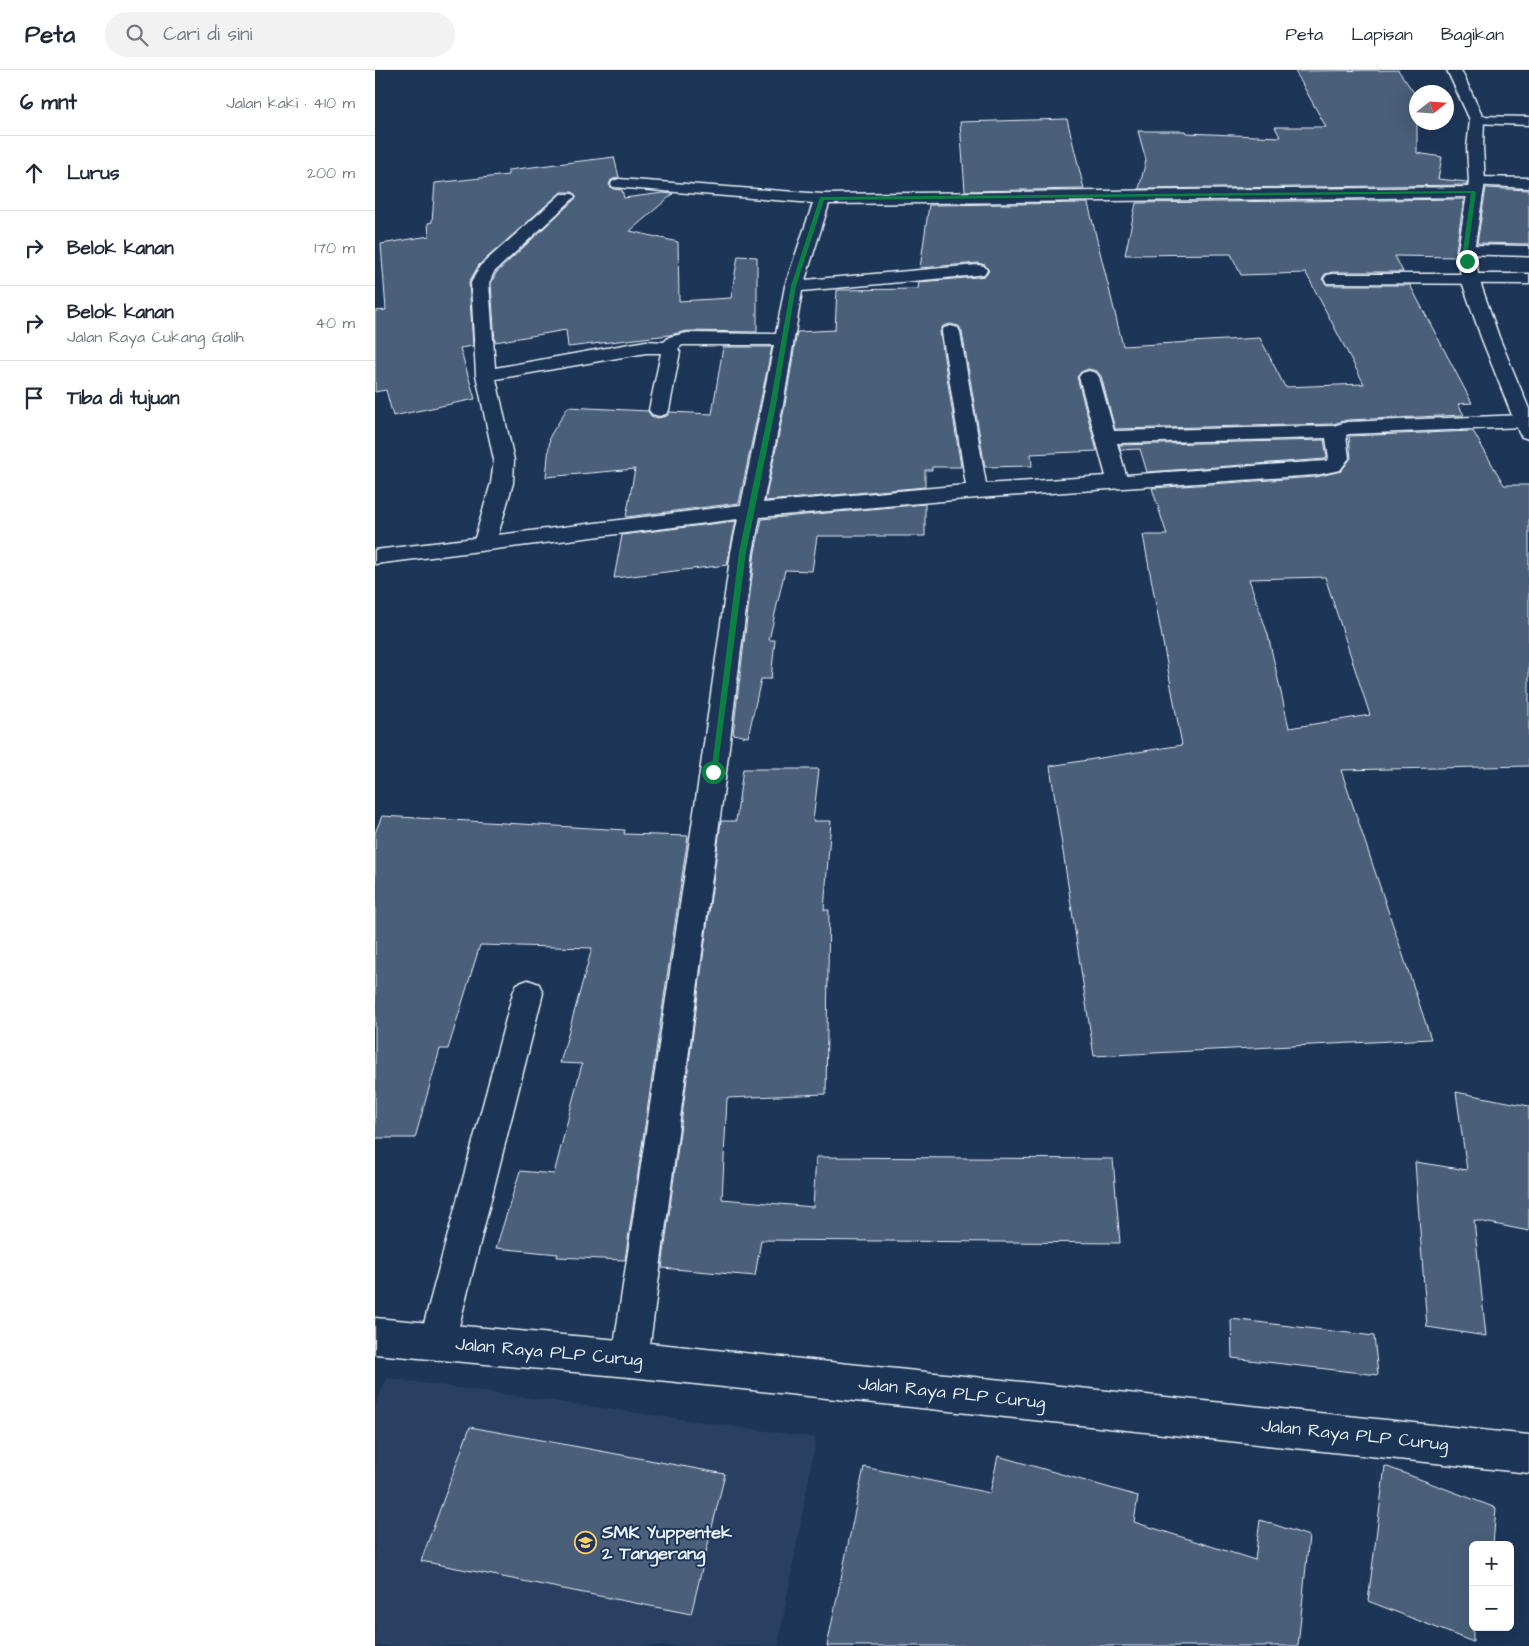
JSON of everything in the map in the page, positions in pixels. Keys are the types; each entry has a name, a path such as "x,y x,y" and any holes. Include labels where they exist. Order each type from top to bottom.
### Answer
{"street":[{"path":"1105,437 1335,432 1363,426 1526,427 1490,337 1470,279 1465,250 1475,187 1477,120 1454,70"},
{"path":"1477,120 1529,121"},
{"path":"619,184 822,198 1475,187 1529,183"},
{"path":"484,545 502,483 504,460 486,375 480,288 481,278 486,270 567,197"},
{"path":"630,1358 713,772 742,552 773,405 793,286 822,198"},
{"path":"1465,250 1529,251"},
{"path":"793,286 978,270"},
{"path":"1333,279 1529,279"},
{"path":"951,332 977,491"},
{"path":"486,375 646,347 668,348 676,341 687,339 783,340"},
{"path":"659,410 671,352 668,348"},
{"path":"1089,377 1118,482"},
{"path":"375,557 751,511 977,491 1333,466 1339,458 1335,432"},
{"path":"437,1342 528,993"},
{"name":"Jalan Raya PLP Curug","path":"375,1336 630,1358 1529,1454"}],"shaded area":[{"name":"SMK Yuppentek 2 Tangerang","path":"387,1378 816,1438 778,1646 375,1646 375,1406"}],"building":[{"path":"1398,70 1409,86 1409,130 1417,130 1417,153 1442,157 1438,179 1467,182 1467,185 1139,189 1146,160 1138,131 1185,131 1186,133 1280,137 1275,127 1326,127 1295,71"},
{"path":"1067,119 1084,189 965,191 960,122"},
{"path":"614,157 619,177 611,180 609,185 613,189 622,190 624,198 663,193 673,194 630,231 678,242 679,301 731,298 738,256 757,257 757,332 687,331 669,335 568,347 566,330 495,342 491,283 496,273 577,197 573,192 561,192 479,265 469,282 473,346 460,348 475,399 393,416 386,390 375,392 375,311 386,310 381,244 429,236 428,223 432,222 435,183 508,175 508,170"},
{"path":"1486,188 1529,190 1529,244 1477,243"},
{"path":"1464,199 1456,250 1457,257 1395,256 1403,272 1333,272 1325,274 1322,279 1327,285 1410,285 1472,403 1458,404 1464,415 1347,420 1333,424 1115,429 1101,376 1097,371 1088,369 1081,372 1077,377 1097,451 1031,454 1032,466 985,467 962,332 959,326 950,324 943,326 940,332 961,467 932,467 932,470 925,470 925,487 765,501 785,405 797,332 835,330 837,290 918,289 919,282 978,277 984,276 989,271 985,265 978,263 920,268 929,205 1088,203 1123,346 1260,338 1285,387 1364,384 1306,273 1241,275 1231,254 1125,255 1136,203"},
{"path":"723,347 772,347 739,503 626,517 635,469 546,477 550,436 568,407 648,411 651,416 658,418 667,416 670,412 712,414"},
{"path":"1473,431 1504,485 1529,485 1529,766 1341,770 1431,1039 1094,1056 1050,766 1182,745 1143,535 1167,535 1152,488 1316,477 1341,471 1351,458 1349,436","holes":["1325,577 1370,715 1289,728 1268,635 1249,579"]},
{"path":"1324,440 1327,457 1325,459 1147,472 1140,449 1121,450 1119,445"},
{"path":"925,504 925,536 817,536 812,571 785,570 769,640 775,640 771,679 761,679 748,737 733,734 755,552 762,519"},
{"path":"736,521 727,565 614,578 622,535"},
{"path":"743,769 819,769 813,821 831,821 824,910 829,910 826,1094 727,1098 722,1199 813,1207 816,1157 1113,1159 1120,1243 761,1240 755,1276 662,1268 721,821 736,821"},
{"path":"382,816 625,830 624,834 688,836 625,1260 557,1257 558,1254 496,1248 520,1171 554,1174 582,1064 560,1063 592,948 480,945 448,1049 440,1049 415,1138 375,1138 375,833"},
{"path":"1456,1092 1529,1106 1529,1231 1474,1220 1486,1336 1427,1327 1415,1162 1467,1170"},
{"path":"1231,1319 1374,1336 1378,1375 1232,1358"},
{"path":"470,1427 725,1474 691,1614 421,1561"},
{"path":"998,1456 1138,1496 1134,1522 1255,1560 1260,1520 1309,1536 1298,1646 827,1646 864,1467 990,1493"},
{"path":"1385,1466 1496,1508 1493,1541 1469,1541 1469,1631 1473,1631 1473,1642 1368,1601"}],"place":[{"name":"SMK Yuppentek 2 Tangerang","path":"586,1542"}],"route":[{"path":"713,772 742,552 773,405 793,286 822,198 1474,192 1465,250 1467,261"}]}
